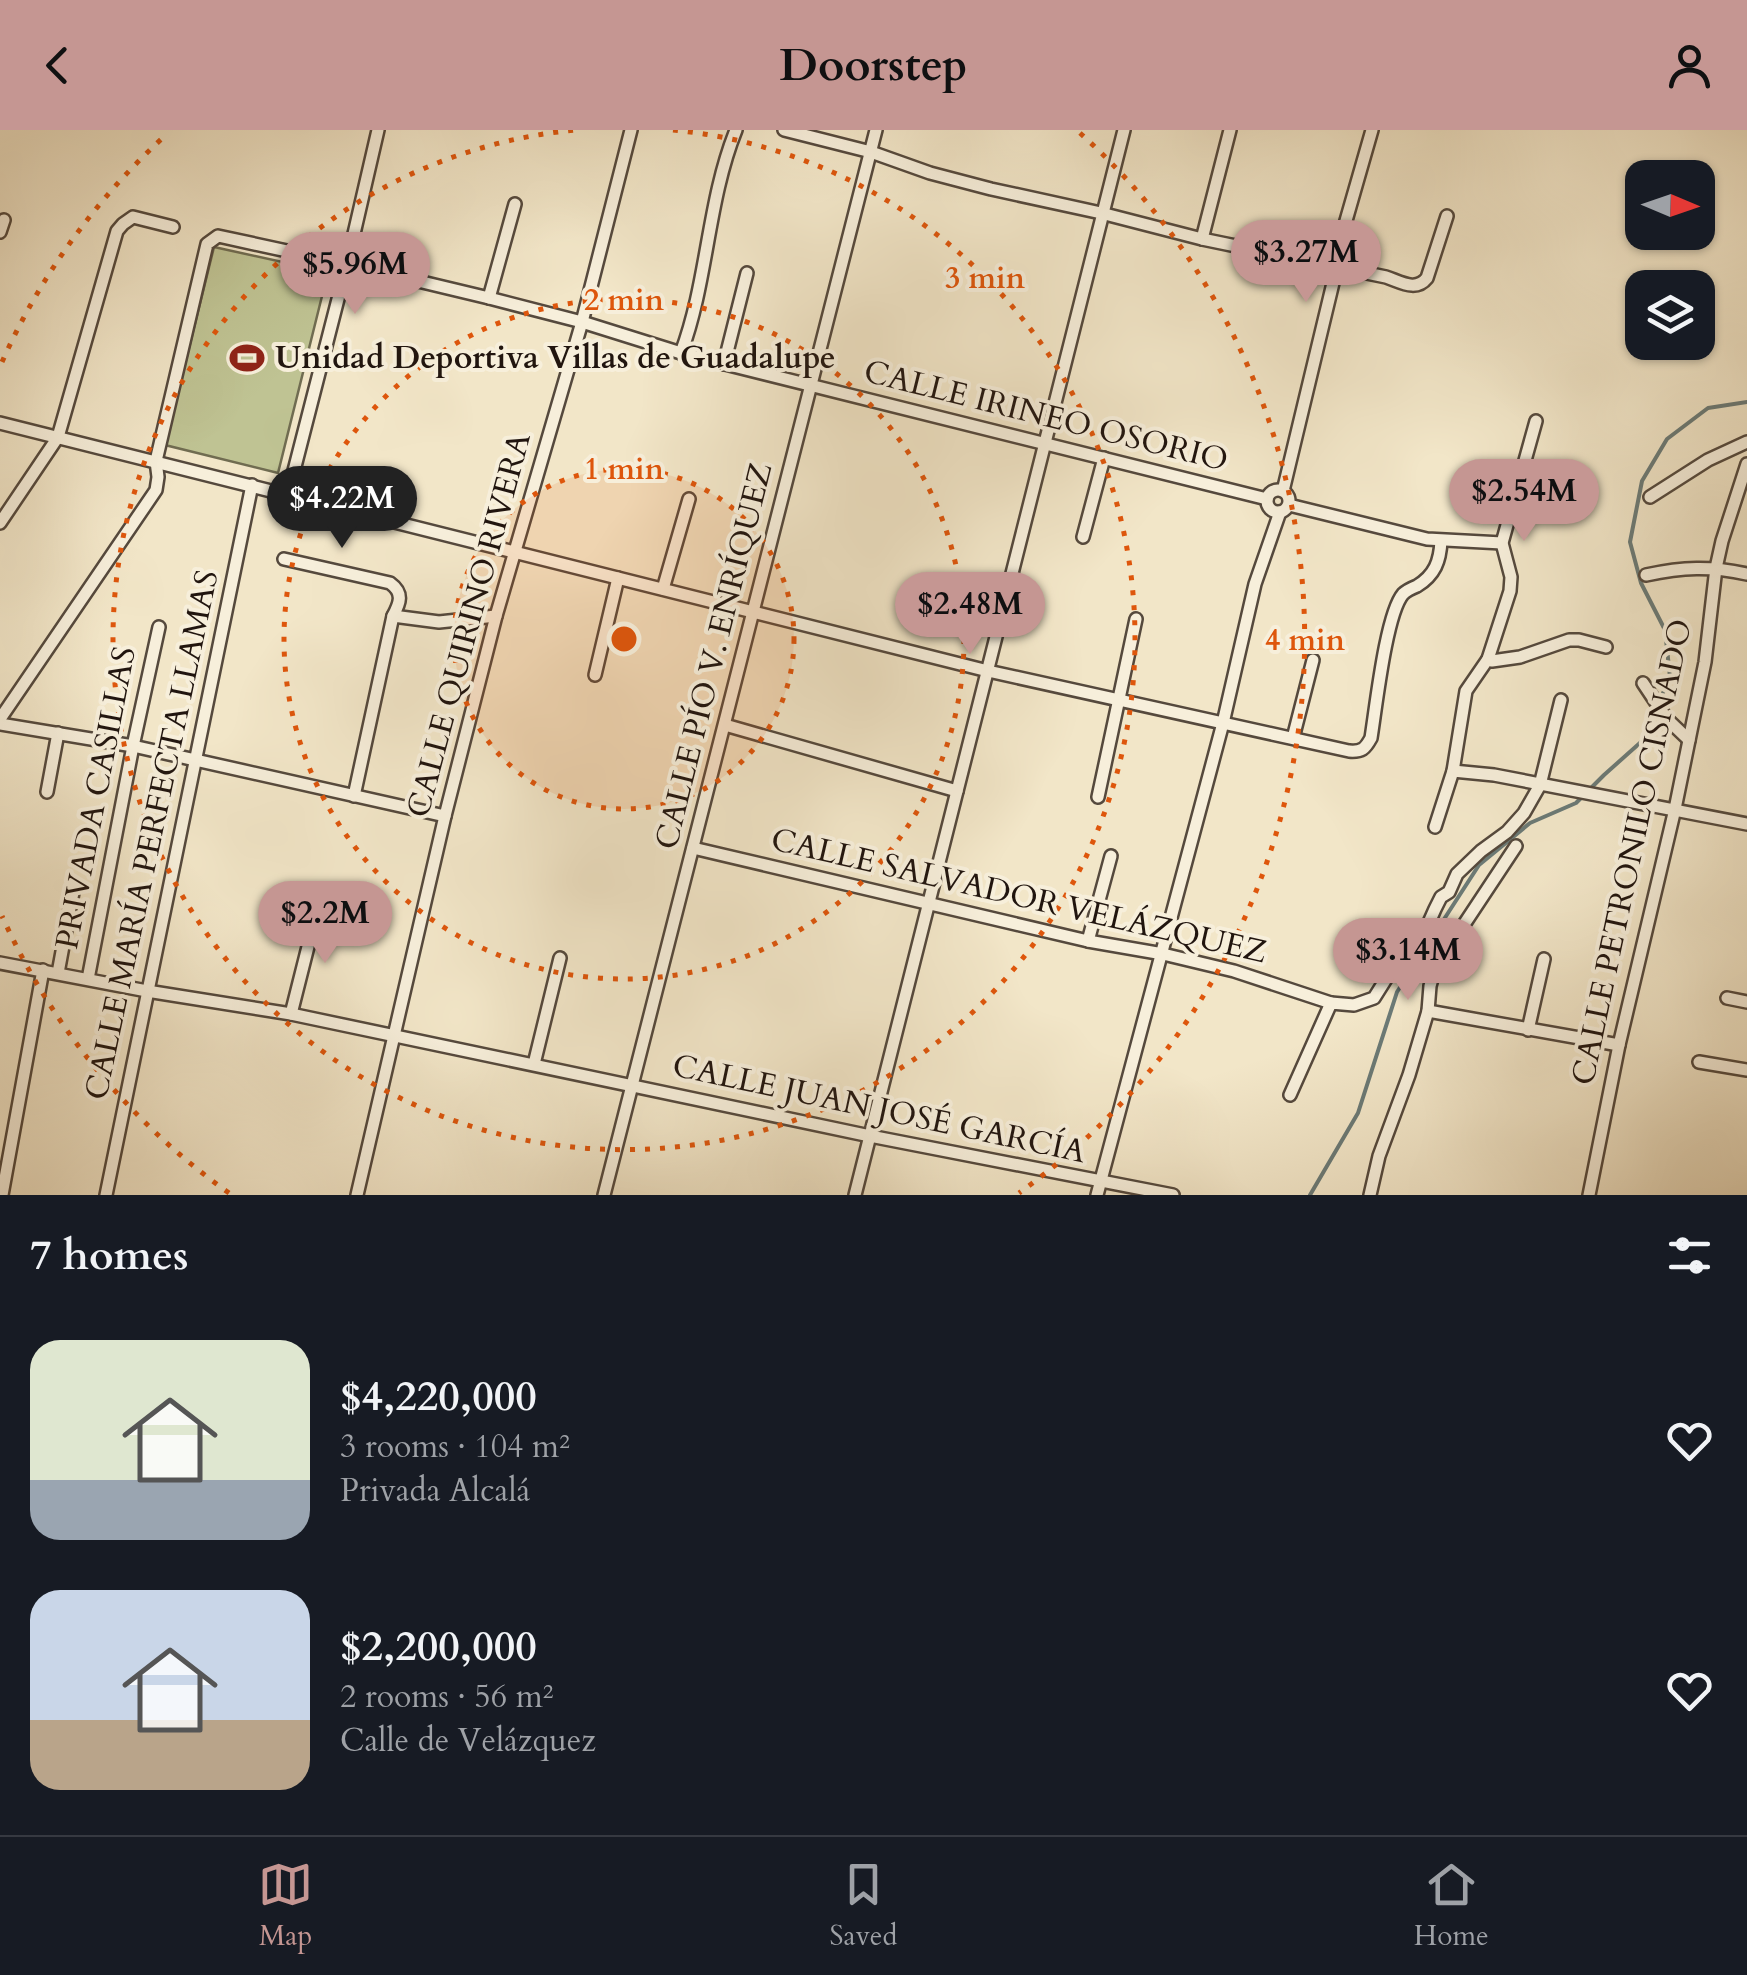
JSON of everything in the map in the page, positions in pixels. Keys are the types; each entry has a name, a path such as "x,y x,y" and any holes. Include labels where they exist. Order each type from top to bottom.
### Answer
{"street":[{"path":"288,494 378,130"},
{"name":"CALLE QUIRINO RIVERA","path":"357,1195 444,816 514,551 582,322 631,130"},
{"path":"681,354 709,240 717,187 736,130"},
{"path":"784,130 871,152 930,173 1415,286 1422,285 1427,278 1447,216"},
{"name":"CALLE PÍO V. ENRÍQUEZ","path":"604,1195 876,130"},
{"path":"855,1195 1124,130"},
{"path":"1202,239 1230,130"},
{"path":"1283,491 1333,283 1333,266 1372,130"},
{"path":"489,298 515,204"},
{"path":"0,522 58,437 116,231 133,217 172,227"},
{"name":"CALLE IRINEO OSORIO","path":"156,461 207,244 218,236 489,298 681,354 1267,499"},
{"path":"724,364 747,274"},
{"path":"1435,828 1453,771 1466,690 1488,658 1510,590 1511,577 1502,543 1536,421"},
{"path":"0,423 988,671 1360,752 1370,738 1392,616 1403,594 1437,567 1441,540"},
{"path":"1650,496 1708,460 1747,442"},
{"path":"1083,537 1104,458"},
{"path":"156,461 156,490 0,721 133,746 444,816"},
{"name":"CALLE PETRONILO CISNADO","path":"1589,1195 1689,740 1716,568 1747,464"},
{"name":"CALLE MARÍA PERFECTA LLAMAS","path":"106,1195 252,485"},
{"path":"1099,1189 1223,723 1255,584 1284,509 1289,497 1283,491 1273,491 1267,499 1270,509 1284,509 1336,518 1441,540 1502,543"},
{"path":"663,589 689,499"},
{"path":"284,559 390,584 400,596 354,796"},
{"path":"1646,575 1716,568 1747,574"},
{"path":"594,675 618,578"},
{"path":"393,616 439,622 496,616"},
{"path":"1098,797 1136,620"},
{"name":"PRIVADA CASILLAS","path":"88,979 158,628"},
{"path":"1488,658 1492,661 1520,657 1569,640 1606,647"},
{"path":"1293,738 1313,660"},
{"path":"1643,683 1668,719 1689,740"},
{"path":"1290,1095 1331,1003 1354,1005 1374,998 1427,927 1457,874 1507,832 1524,812 1540,785 1560,700"},
{"path":"725,725 957,790"},
{"path":"46,792 58,733"},
{"path":"1453,771 1494,775 1747,824"},
{"path":"1370,1195 1379,1156 1428,1012 1430,986 1442,944 1461,929 1516,846"},
{"name":"CALLE SALVADOR VELÁZQUEZ","path":"693,848 1088,941 1163,954 1260,979 1331,1003"},
{"path":"1088,941 1111,856"},
{"path":"58,973 74,887"},
{"path":"291,1014 318,907"},
{"path":"1427,927 1442,944"},
{"path":"534,1064 560,958"},
{"path":"1528,1030 1544,959"},
{"name":"CALLE JUAN JOSÉ GARCÍA","path":"0,962 291,1014 534,1064 1099,1189 1173,1195"},
{"path":"2,1195 43,970"},
{"path":"1726,998 1747,1002"},
{"path":"1428,1012 1619,1045"},
{"path":"1698,1062 1747,1070"}],"green space":[{"name":"Unidad Deportiva Villas de Guadalupe","path":"214,247 328,272 278,473 165,445"}],"waterway":[{"path":"1663,693 1670,677 1665,630 1641,583 1630,542 1642,481 1667,439 1708,408 1747,402"},
{"path":"1310,1195 1358,1113 1397,992 1479,865 1530,823 1576,803 1641,742 1653,717"}],"place":[{"name":"Unidad Deportiva Villas de Guadalupe","path":"247,358"}]}
